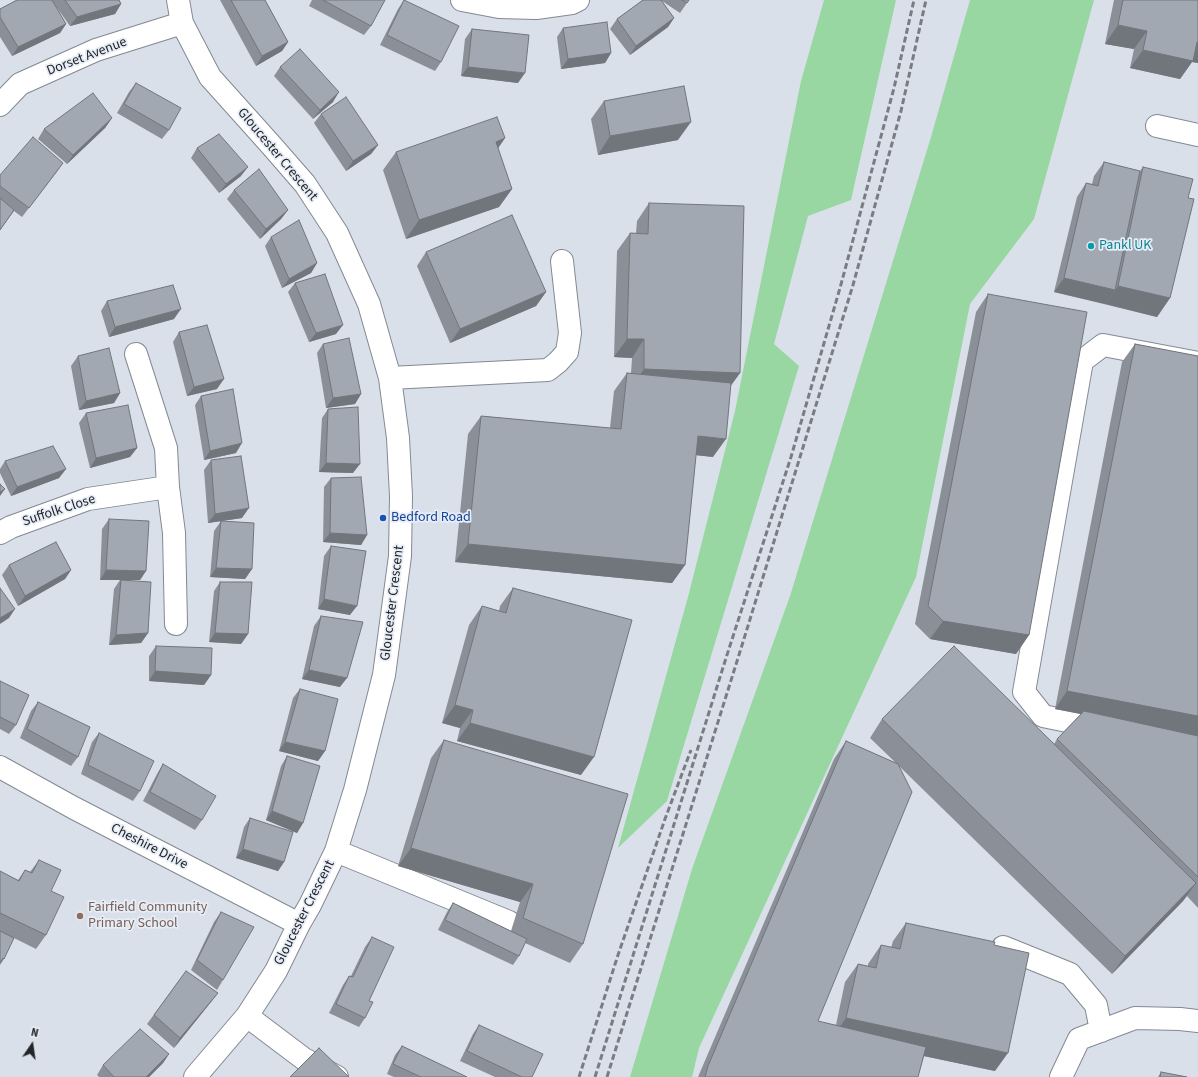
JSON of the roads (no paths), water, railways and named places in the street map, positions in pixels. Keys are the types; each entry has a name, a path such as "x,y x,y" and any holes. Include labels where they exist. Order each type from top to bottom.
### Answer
{"street":[{"name":"Gloucester Crescent","path":"178,0 182,23 210,77 272,145 305,184 337,233 368,304 390,378 401,496 400,556 384,675 355,790 336,851 276,971 247,1016 195,1077"},
{"path":"462,0 499,7 536,8 572,3 578,0"},
{"name":"Dorset Avenue","path":"0,105 20,84 96,50 182,23"},
{"path":"1157,126 1198,135"},
{"path":"390,378 548,370 567,352 570,333 562,261"},
{"path":"1120,732 1043,716 1024,692 1082,362 1103,345 1198,363"},
{"path":"136,354 166,448 168,487 174,533 176,624"},
{"name":"Suffolk Close","path":"0,533 11,527 88,499 168,487"},
{"name":"Cheshire Drive","path":"0,767 74,808 299,924"},
{"path":"336,851 509,922"},
{"path":"1003,947 1070,974 1096,1005 1101,1031"},
{"path":"247,1016 304,1059 337,1077"},
{"path":"1060,1077 1079,1039 1134,1018 1198,1021"}],"railway":[{"path":"595,1077 726,658 791,457 840,288 894,88 914,0"},
{"path":"607,1077 853,285 901,111 926,0"},
{"path":"579,1077 618,955 665,819 691,750"}],"place":[{"name":"Pankl UK","path":"1091,246"},
{"name":"Bedford Road","path":"383,518"},
{"name":"Fairfield Community Primary School","path":"80,916"}]}
